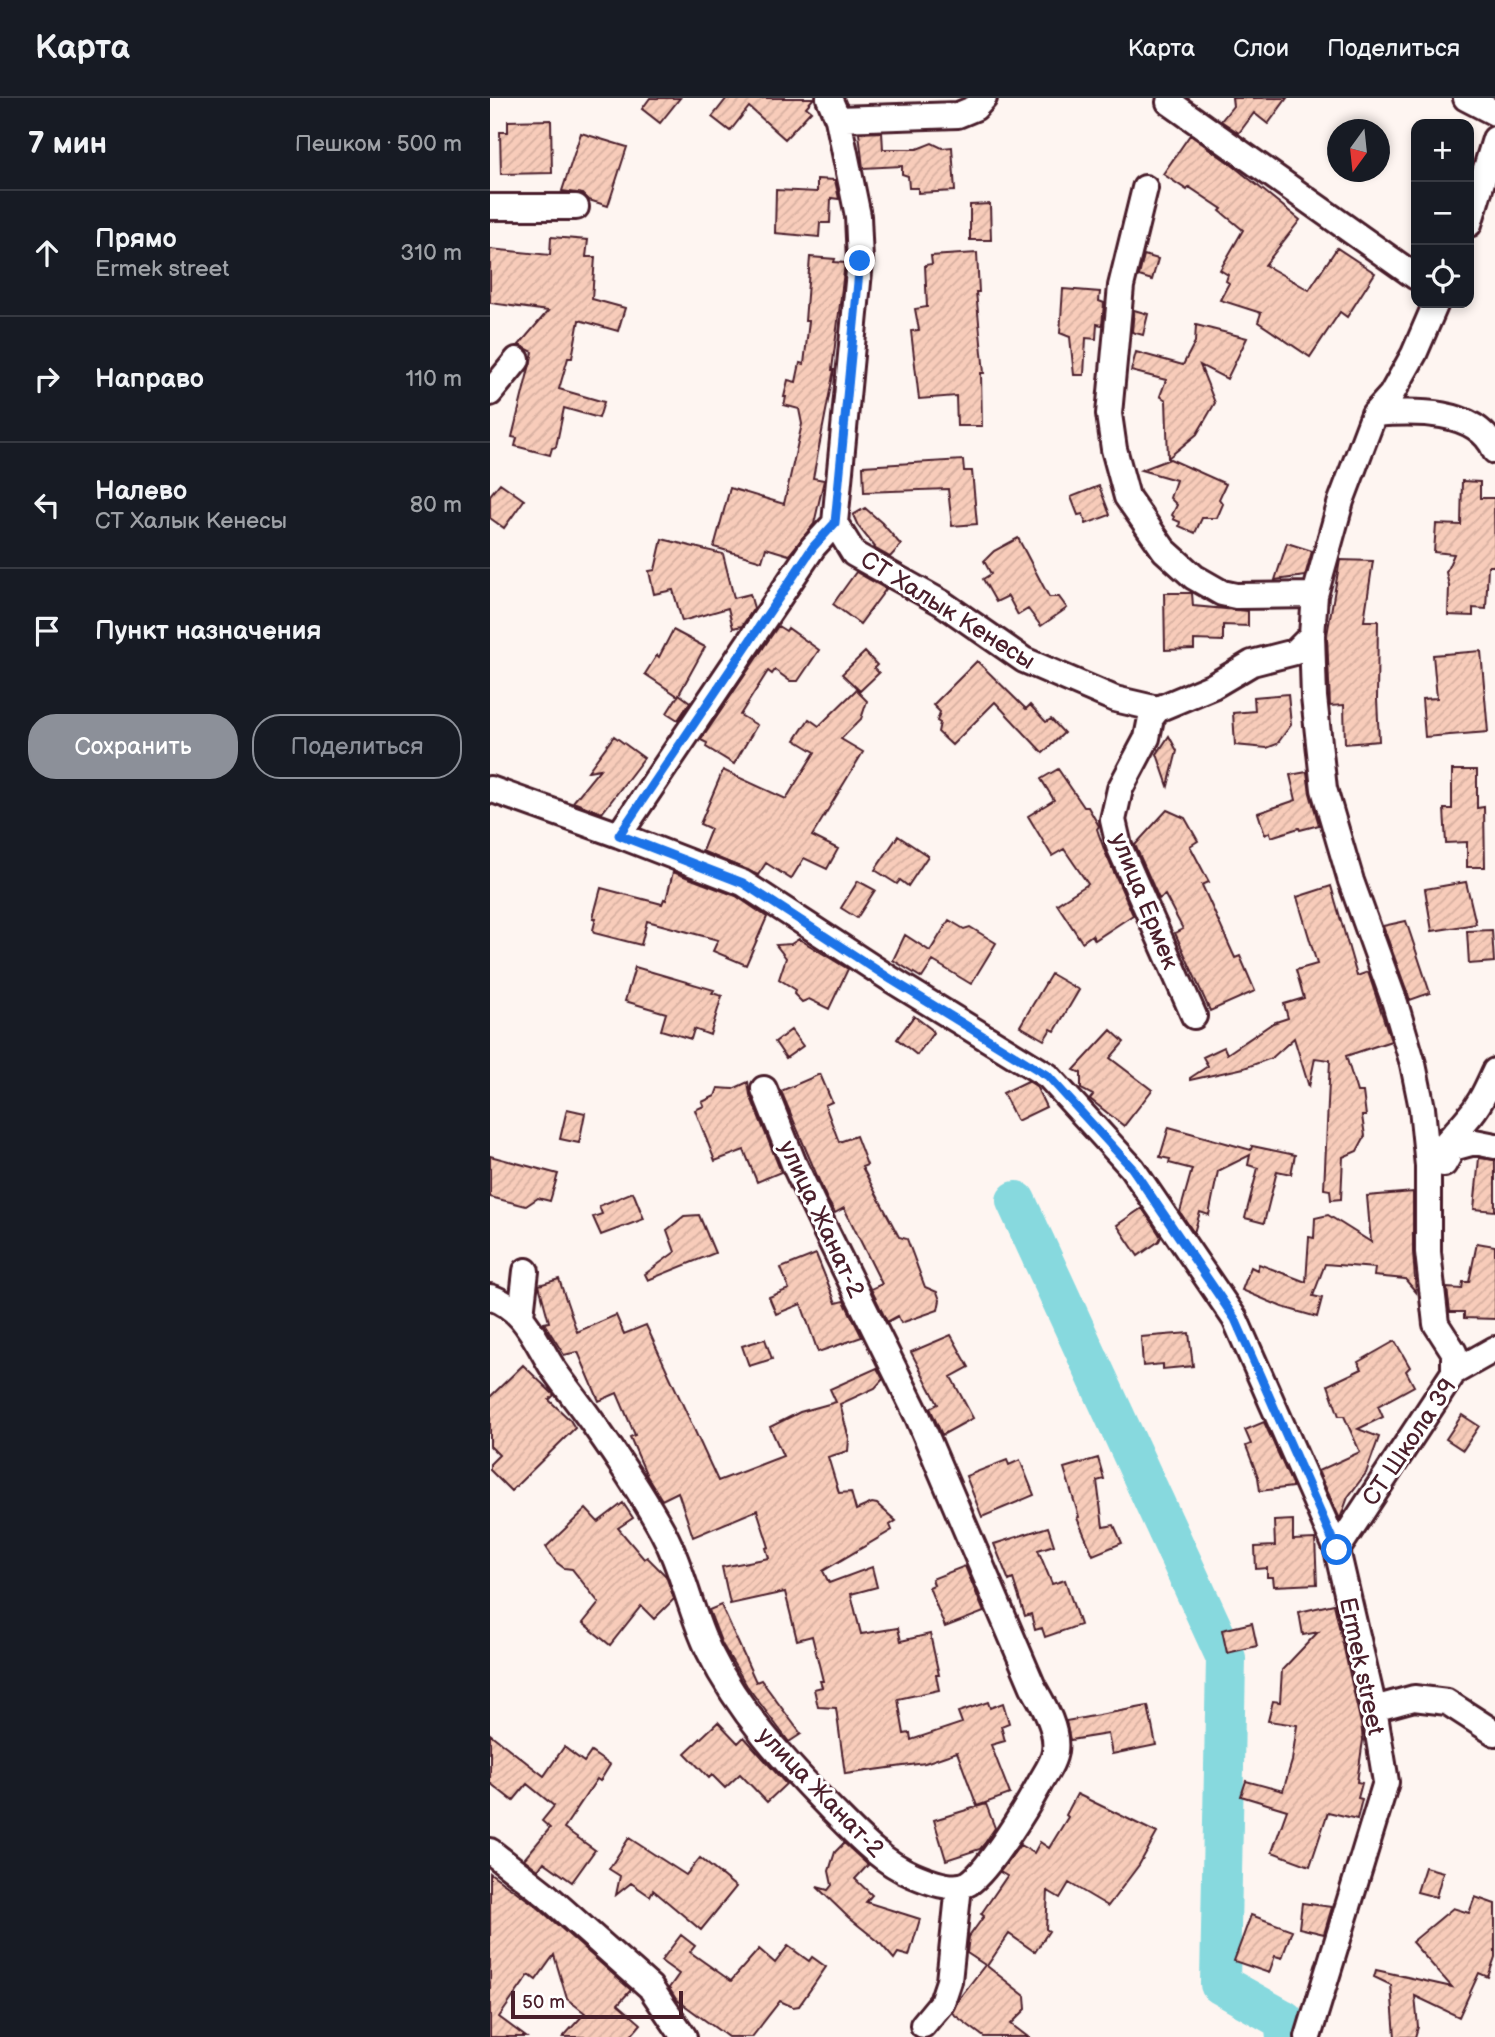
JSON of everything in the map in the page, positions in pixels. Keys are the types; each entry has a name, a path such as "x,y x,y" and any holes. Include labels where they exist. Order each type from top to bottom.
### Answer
{"street":[{"path":"619,835 813,547 835,523 860,261 858,215 834,109 958,116 975,108 984,98"},
{"path":"1466,98 1495,113"},
{"path":"1169,103 1411,272"},
{"path":"1474,208 1495,139"},
{"path":"1145,188 1121,286 1109,414 1114,449 1127,497 1164,550 1194,577 1222,593 1236,596 1315,595"},
{"path":"490,207 576,207"},
{"path":"1432,308 1414,354 1391,395 1374,414 1338,510 1315,595 1312,635 1314,697 1324,789 1351,881 1395,1003 1413,1064 1422,1108 1428,1166 1428,1252 1436,1324 1454,1352 1454,1373"},
{"path":"490,393 517,360"},
{"path":"1374,414 1442,414 1470,425 1490,439 1495,451"},
{"name":"СТ Халык Кенесы","path":"835,523 854,554 942,603 1024,660 1115,699 1157,709"},
{"path":"1157,709 1213,686 1252,663 1295,652 1312,635"},
{"name":"улица Ермек","path":"1157,709 1151,718 1147,738 1120,789 1112,820 1119,846 1194,1016"},
{"name":"Ermek street","path":"490,789 743,883 892,980 1048,1076 1132,1168 1235,1319 1337,1550 1374,1709 1385,1782 1308,2037"},
{"path":"1428,1166 1441,1146 1468,1118 1485,1094 1495,1071"},
{"name":"улица Жанат-2","path":"490,1297 521,1315 555,1371 597,1428 659,1525 674,1556 709,1650 754,1725 783,1759 875,1852 900,1869 923,1879 959,1886 969,1883 1000,1847 1036,1789 1055,1752 1053,1729 918,1417 794,1164 764,1089"},
{"path":"1427,1191 1452,1148 1475,1142 1495,1146"},
{"path":"521,1315 526,1270"},
{"name":"СТ Школа 39","path":"1337,1550 1454,1373 1495,1349"},
{"path":"1374,1709 1414,1698 1447,1702 1495,1733"},
{"path":"490,1851 545,1895 649,1987 684,2037"},
{"path":"923,2025 942,2002 949,1981 959,1886"}],"building":[{"path":"650,98 680,98 660,123 642,109"},
{"path":"727,98 814,98 806,107 811,111 785,139 749,107 730,131 712,117"},
{"path":"1232,98 1287,98 1268,124 1254,113 1239,133 1221,121 1233,106"},
{"path":"551,120 552,173 501,174 500,132 508,132 508,121"},
{"path":"882,132 883,149 917,149 932,143 942,148 952,147 955,191 918,193 918,188 909,188 908,176 902,174 902,166 863,168 859,133"},
{"path":"581,133 627,147 608,206 589,200 583,194 562,191"},
{"path":"1190,135 1300,220 1265,265 1309,290 1337,248 1375,273 1347,317 1340,312 1310,357 1258,322 1261,313 1220,300 1229,283 1226,281 1228,275 1220,270 1243,230 1220,211 1222,209 1163,174"},
{"path":"817,179 835,180 839,199 831,198 830,223 820,223 819,237 775,233 776,190 817,192"},
{"path":"990,204 991,240 970,240 970,205"},
{"path":"551,237 588,240 586,257 595,257 592,299 625,308 618,331 579,320 572,358 568,358 559,389 604,402 599,418 564,408 556,447 552,448 550,455 515,446 517,438 512,437 533,352 519,345 548,311 490,303 490,249 550,255"},
{"path":"977,253 979,292 976,292 984,373 981,373 982,426 957,426 956,396 919,399 911,331 919,330 915,309 927,307 925,265 932,264 931,256"},
{"path":"1144,255 1158,259 1152,280 1139,276"},
{"path":"810,257 835,259 834,262 845,263 834,370 813,478 824,480 814,524 789,555 766,548 762,561 714,547 730,488 784,504 802,424 799,409 784,405 784,397 788,380 796,382 800,363 804,364 809,321 805,321"},
{"path":"1063,289 1100,292 1099,301 1104,303 1102,325 1097,324 1096,339 1086,338 1084,375 1074,375 1070,337 1060,333"},
{"path":"1134,310 1148,314 1143,335 1132,332"},
{"path":"1196,325 1247,338 1227,379 1200,365 1215,403 1197,434 1168,458 1166,400 1160,396 1166,380 1131,371 1136,352 1183,365 1195,342"},
{"path":"1170,459 1226,484 1219,499 1223,504 1217,518 1202,518 1195,533 1179,526 1180,522 1173,519 1177,505 1170,498 1176,480 1141,470"},
{"path":"963,460 964,471 972,471 977,524 952,526 948,489 864,492 863,466"},
{"path":"1462,481 1480,482 1480,498 1494,498 1495,566 1488,566 1486,609 1473,608 1473,616 1448,615 1449,586 1446,572 1454,554 1434,552 1436,524 1461,525"},
{"path":"500,483 524,500 504,528 490,518 490,495"},
{"path":"1099,486 1110,515 1086,524 1083,514 1078,515 1071,497"},
{"path":"865,508 901,545 890,557 874,548 858,526 853,515"},
{"path":"1018,538 1049,597 1059,597 1067,608 1041,626 1028,609 1018,615 1008,596 996,602 983,579 991,574 984,561 994,551"},
{"path":"662,539 723,554 734,598 750,594 754,608 742,626 733,628 728,608 682,621 673,590 654,594 649,571 655,570"},
{"path":"1287,543 1312,551 1305,576 1275,580"},
{"path":"1340,560 1373,561 1364,621 1378,621 1379,741 1345,744 1344,705 1330,706 1327,635"},
{"path":"856,572 886,589 860,624 833,604"},
{"path":"1164,593 1192,593 1193,606 1248,611 1248,626 1223,625 1223,641 1194,640 1194,649 1165,650"},
{"path":"778,626 786,631 788,628 819,650 798,681 790,681 775,670 772,674 768,671 740,715 757,725 734,764 706,747 707,743 701,740"},
{"path":"673,630 705,647 678,696 645,674 657,655 659,657"},
{"path":"1481,651 1488,732 1425,737 1422,699 1437,698 1433,655"},
{"path":"865,652 877,665 874,668 879,673 860,691 842,674"},
{"path":"977,661 1026,709 1030,705 1046,722 1051,719 1064,733 1043,753 995,702 952,745 938,732 940,712 933,705"},
{"path":"856,690 867,701 861,719 841,739 863,752 812,836 838,849 827,869 804,858 791,879 766,863 758,875 702,851 711,829 700,824 723,770 786,799 815,752 795,740 809,719 819,726"},
{"path":"679,694 690,702 678,720 667,713"},
{"path":"1288,694 1291,725 1277,744 1267,748 1235,745 1233,713 1255,711 1254,697"},
{"path":"614,736 644,758 602,813 573,802 600,769 588,771"},
{"path":"1169,736 1177,751 1168,786 1157,754"},
{"path":"1058,769 1084,807 1088,807 1099,826 1097,829 1105,852 1133,915 1095,940 1092,935 1082,942 1057,904 1088,884 1064,849 1052,856 1028,816 1054,800 1041,779"},
{"path":"1452,770 1477,770 1477,808 1484,807 1485,867 1467,867 1467,842 1446,843 1444,809 1452,809"},
{"path":"1307,772 1319,825 1271,837 1270,832 1265,835 1258,813 1296,800 1290,775"},
{"path":"1167,810 1185,818 1198,841 1190,846 1209,882 1202,885 1235,958 1240,956 1255,991 1210,1011 1175,933 1183,929 1165,895 1159,899 1135,845"},
{"path":"898,836 928,856 908,886 900,880 897,884 875,870"},
{"path":"673,872 736,896 767,917 746,965 713,951 718,940 647,921 641,945 594,933 596,918 593,918 601,888 662,904 664,899 666,900"},
{"path":"858,881 875,890 857,918 841,908"},
{"path":"1466,882 1476,924 1432,931 1425,889"},
{"path":"1331,886 1357,976 1368,972 1391,1041 1346,1056 1357,1092 1363,1092 1365,1136 1357,1151 1343,1157 1341,1199 1331,1200 1330,1190 1324,1189 1330,1060 1315,1058 1309,1087 1294,1038 1272,1058 1244,1068 1190,1078 1208,1066 1203,1057 1224,1047 1227,1054 1273,1023 1288,1018 1284,1004 1304,998 1296,970 1317,964 1297,897"},
{"path":"949,920 964,929 970,927 996,943 971,984 933,961 922,978 893,960 905,935 930,951"},
{"path":"1406,921 1430,993 1410,1000 1383,926"},
{"path":"1492,930 1494,962 1469,964 1467,931"},
{"path":"799,939 848,969 829,1009 809,999 802,1002 794,994 796,990 779,979 786,958 776,945 791,944"},
{"path":"635,967 714,990 712,993 722,996 710,1035 694,1029 691,1039 661,1030 666,1013 625,1001"},
{"path":"1051,974 1079,990 1055,1031 1051,1029 1044,1040 1020,1026"},
{"path":"914,1016 933,1033 917,1055 897,1039"},
{"path":"791,1030 803,1046 786,1058 775,1042"},
{"path":"1111,1030 1124,1042 1110,1058 1152,1090 1124,1126 1090,1099 1093,1095 1081,1089 1081,1073 1074,1070"},
{"path":"820,1074 832,1102 825,1105 839,1142 856,1136 867,1165 862,1167 899,1237 907,1239 925,1287 937,1292 940,1300 938,1310 901,1323 898,1316 887,1322 871,1289 882,1284 844,1208 835,1213 826,1197 781,1091"},
{"path":"1028,1081 1036,1086 1046,1107 1017,1121 1003,1093"},
{"path":"748,1082 750,1095 781,1172 757,1182 744,1150 715,1161 695,1110 704,1106 702,1102 715,1096 718,1088 733,1089"},
{"path":"567,1109 585,1113 579,1143 560,1139"},
{"path":"1169,1127 1251,1150 1252,1146 1295,1155 1291,1174 1277,1171 1264,1223 1245,1218 1258,1168 1248,1165 1250,1155 1218,1171 1209,1215 1200,1212 1194,1233 1180,1212 1192,1169 1169,1163 1170,1159 1160,1157"},
{"path":"490,1156 558,1174 550,1201 538,1198 526,1206 490,1197"},
{"path":"1479,1158 1495,1160 1495,1211 1474,1209"},
{"path":"633,1192 644,1219 601,1235 593,1217 602,1214 599,1206"},
{"path":"1413,1192 1416,1292 1405,1279 1374,1276 1375,1268 1325,1264 1313,1296 1322,1298 1317,1317 1282,1307 1242,1290 1251,1267 1257,1270 1259,1264 1306,1282 1309,1237 1314,1238 1315,1218 1328,1215 1371,1242 1367,1196"},
{"path":"1142,1208 1161,1237 1138,1256 1117,1225"},
{"path":"699,1215 715,1253 648,1280 645,1274 675,1252 667,1230 684,1216"},
{"path":"1477,1243 1495,1246 1495,1319 1464,1318 1464,1312 1450,1312 1447,1288 1462,1289 1463,1282 1469,1282"},
{"path":"816,1254 836,1303 844,1301 862,1337 818,1352 801,1304 776,1314 769,1297 789,1289 781,1268"},
{"path":"559,1279 577,1332 616,1315 624,1334 646,1325 718,1481 783,1456 770,1427 800,1412 836,1402 830,1389 877,1368 883,1379 875,1388 840,1404 849,1439 848,1451 828,1457 839,1493 851,1492 856,1510 872,1503 877,1504 896,1521 890,1525 892,1530 823,1571 829,1583 872,1567 877,1587 851,1594 861,1634 898,1628 901,1641 930,1634 939,1675 936,1675 939,1690 898,1699 904,1734 910,1733 911,1740 962,1723 958,1712 988,1702 990,1708 1003,1703 1009,1723 1001,1726 1005,1741 991,1745 1010,1794 977,1806 957,1752 925,1763 845,1774 836,1708 818,1707 814,1689 822,1687 820,1681 823,1681 812,1636 797,1640 785,1592 730,1604 722,1567 769,1558 766,1548 769,1547 757,1510 693,1537 678,1492 662,1500 647,1476 630,1437 635,1435 617,1393 599,1401 578,1352 564,1355 544,1323 549,1322 539,1285"},
{"path":"1189,1333 1193,1366 1163,1369 1163,1364 1143,1366 1141,1337"},
{"path":"951,1335 969,1367 951,1377 973,1418 942,1435 930,1408 938,1404 911,1352"},
{"path":"765,1339 772,1359 749,1366 742,1346"},
{"path":"1395,1341 1410,1367 1406,1371 1414,1386 1378,1406 1383,1417 1358,1429 1379,1437 1366,1473 1348,1497 1340,1519 1318,1471 1360,1452 1344,1416 1339,1416 1328,1385 1362,1369 1358,1362"},
{"path":"523,1365 554,1395 549,1400 575,1428 511,1491 490,1470 490,1464 499,1455 490,1446 490,1397"},
{"path":"1462,1415 1479,1426 1463,1450 1446,1439"},
{"path":"1264,1422 1292,1487 1260,1491 1258,1477 1246,1446 1251,1444 1245,1430"},
{"path":"1098,1458 1104,1479 1097,1481 1103,1527 1114,1525 1122,1543 1093,1555 1077,1518 1079,1517 1064,1468"},
{"path":"1007,1460 1009,1465 1020,1460 1034,1495 982,1517 966,1476"},
{"path":"623,1503 633,1518 618,1528 644,1559 647,1557 666,1576 674,1599 654,1619 641,1606 610,1645 583,1623 599,1603 572,1569 564,1568 556,1562 546,1547 586,1509 598,1522"},
{"path":"1293,1520 1293,1540 1315,1539 1317,1584 1274,1586 1273,1577 1267,1577 1267,1568 1256,1569 1255,1547 1275,1546 1274,1521"},
{"path":"1048,1527 1054,1545 1038,1550 1052,1584 1065,1580 1080,1625 1045,1637 1042,1628 1035,1630 1031,1614 1025,1616 1013,1579 1009,1581 994,1544"},
{"path":"965,1566 984,1612 945,1627 929,1587 934,1585 932,1579"},
{"path":"1334,1604 1361,1724 1363,1740 1357,1782 1362,1783 1358,1798 1362,1799 1357,1819 1328,1812 1310,1866 1272,1852 1287,1810 1241,1796 1246,1781 1283,1791 1292,1761 1297,1725 1268,1721 1273,1701 1280,1702 1282,1670 1318,1632 1303,1635 1299,1612"},
{"path":"721,1605 756,1682 761,1680 801,1734 789,1742 747,1686 722,1644 709,1610"},
{"path":"1252,1623 1257,1646 1227,1653 1222,1630"},
{"path":"1148,1706 1156,1745 1112,1754 1108,1734 1070,1740 1066,1721"},
{"path":"718,1722 738,1743 744,1737 786,1784 767,1802 740,1774 725,1788 712,1775 709,1778 685,1753"},
{"path":"490,1734 544,1776 564,1747 584,1762 591,1752 610,1765 600,1781 597,1779 564,1828 595,1850 572,1882 544,1862 538,1870 524,1859 550,1828 542,1821 554,1806 527,1784 513,1801 490,1783"},
{"path":"1077,1794 1157,1833 1139,1865 1108,1906 1069,1883 1060,1898 1048,1891 1046,1929 1049,1931 1035,1952 1009,1934 987,1966 1025,1996 1026,2009 1011,2024 1028,2037 984,2037 952,2013 958,2000 985,1965 967,1953 969,1937 1007,1876 1000,1872 1020,1845 1034,1853 1040,1842 1049,1848 1068,1817 1066,1815"},
{"path":"986,1804 995,1828 985,1843 980,1849 946,1860 934,1820"},
{"path":"629,1838 686,1875 700,1858 736,1887 701,1930 653,1890 650,1896 631,1883 616,1895 620,1876 609,1869"},
{"path":"844,1843 868,1865 855,1879 872,1895 866,1902 920,1919 909,1956 898,1953 894,1959 879,1942 817,1887 828,1890 832,1885 829,1871 835,1852"},
{"path":"1425,1867 1443,1872 1436,1897 1417,1892"},
{"path":"490,1873 535,1905 631,1990 618,2004 641,2024 630,2037 563,2037 585,2013 567,1999 554,1955 536,1980 529,1975 499,2017 526,2037 490,2037"},
{"path":"1475,1897 1495,1904 1495,1957 1488,1977 1479,1973 1459,2017 1415,1996 1418,2027 1415,2037 1395,2037 1391,1985 1374,1977 1376,1970 1452,1987 1412,1942 1453,1908 1469,1913"},
{"path":"1302,1903 1332,1907 1324,1934 1299,1928"},
{"path":"1251,1915 1292,1930 1282,1958 1275,1956 1269,1973 1234,1961"},
{"path":"681,1935 695,1946 690,1952 731,1981 759,1949 775,1963 788,1946 809,1961 812,1957 826,1967 799,2006 793,2007 780,2001 752,2037 728,2037 676,1999 669,1988 679,1974 661,1961"}],"waterway":[{"path":"1016,1201 1226,1658 1220,1984 1284,2020 1286,2037"}],"route":[{"path":"860,261 835,523 813,547 619,835 743,883 892,980 1048,1076 1132,1168 1235,1319 1337,1550"}]}
